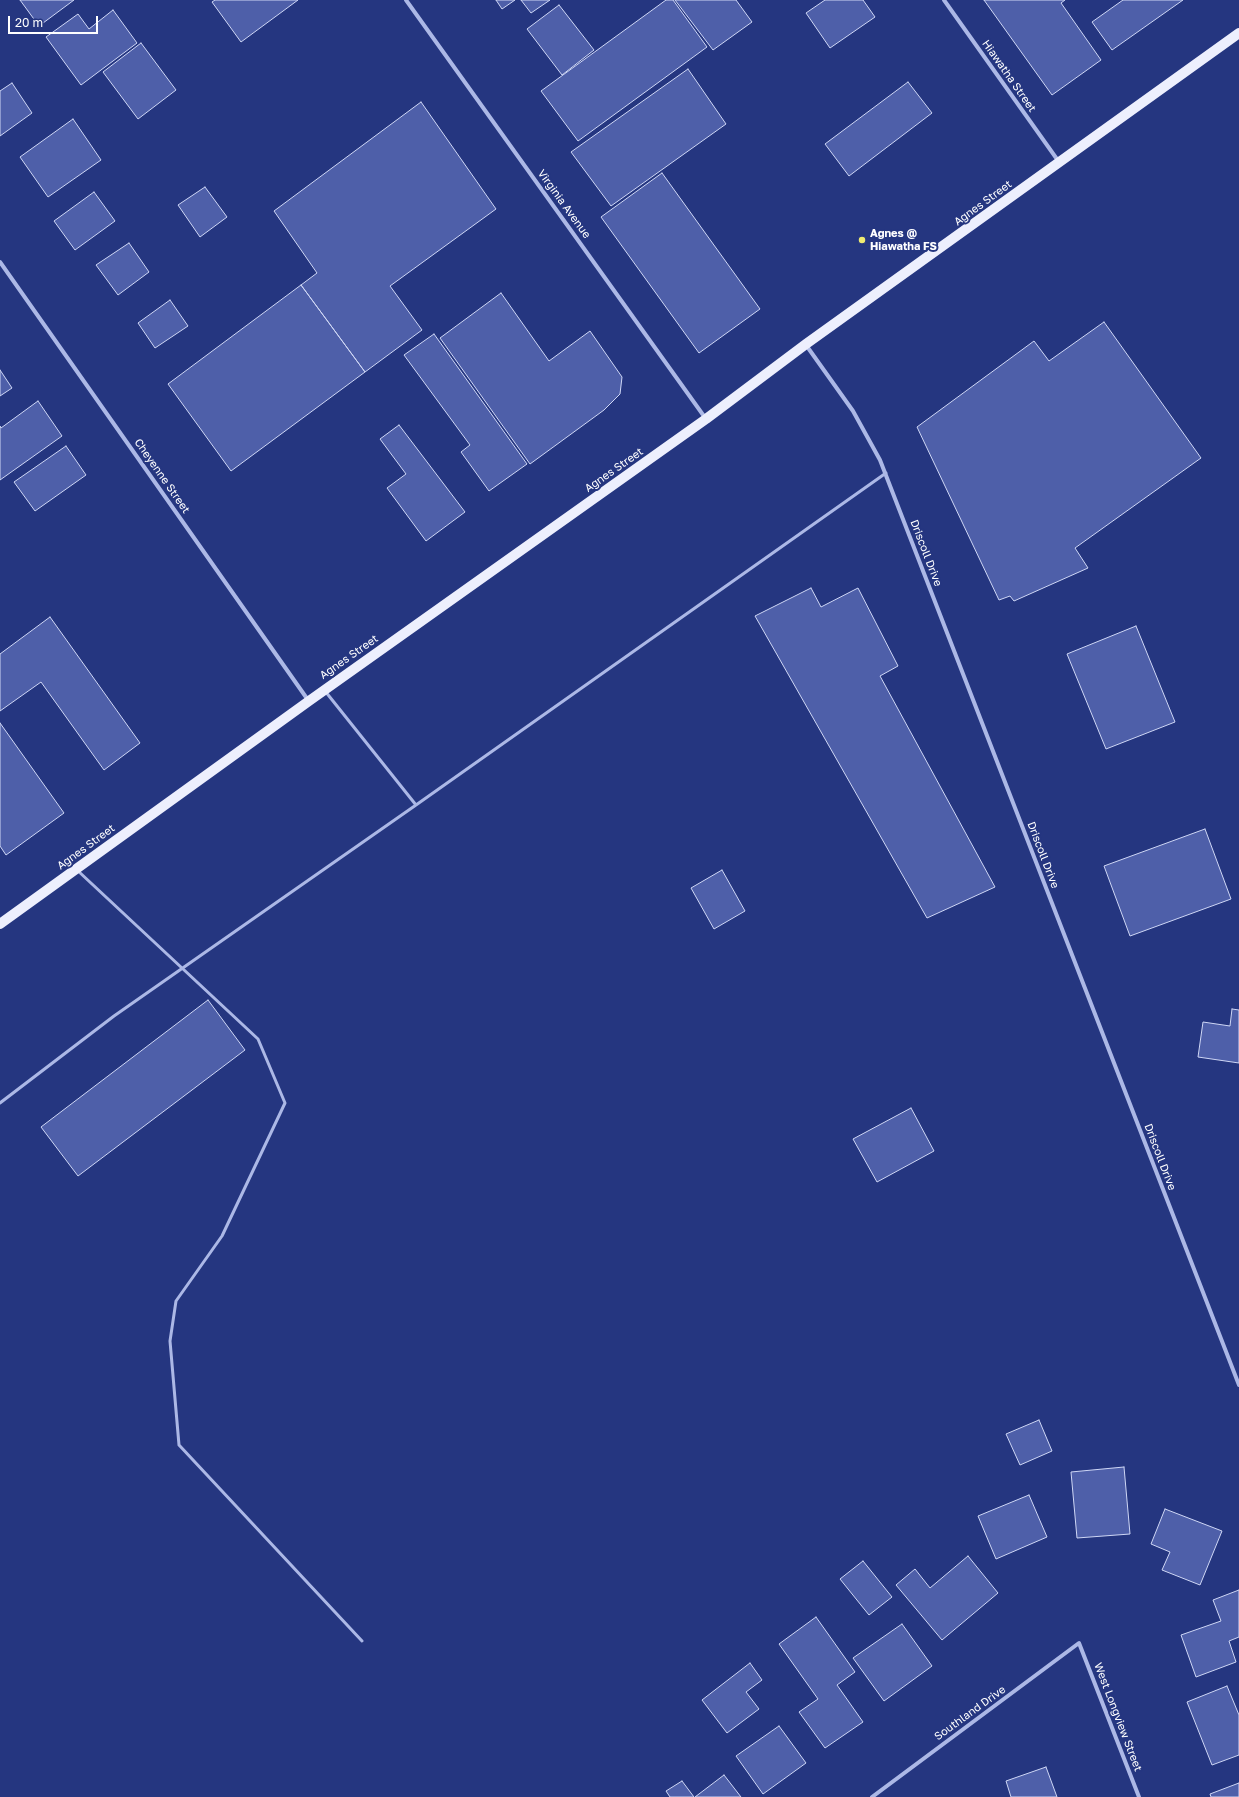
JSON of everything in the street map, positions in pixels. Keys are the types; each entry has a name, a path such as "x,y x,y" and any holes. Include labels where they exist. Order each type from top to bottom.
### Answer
{"main road":[{"name":"Agnes Street","path":"0,924 309,700 706,419 806,344 1239,33"}],"street":[{"name":"Virginia Avenue","path":"406,0 706,419"},
{"name":"Hiawatha Street","path":"944,0 1060,163"},
{"name":"Cheyenne Street","path":"0,262 309,700"},
{"name":"Driscoll Drive","path":"806,344 853,411 886,473 1239,1386"},
{"name":"Southland Drive","path":"872,1797 1079,1643"},
{"name":"West Longview Street","path":"1079,1643 1139,1797"}],"lane":[{"path":"0,1103 114,1016 886,473"},
{"path":"324,690 416,805"},
{"path":"75,869 258,1039 285,1103 222,1236 176,1301 170,1341 179,1445 362,1640"}],"building":[{"path":"20,0 74,0 39,26"},
{"path":"215,0 298,0 241,42 212,2"},
{"path":"496,0 515,0 502,9"},
{"path":"521,0 550,0 531,13"},
{"path":"666,0 673,0 707,47 578,141 541,91"},
{"path":"675,0 736,0 752,22 713,50"},
{"path":"825,0 863,0 875,17 830,48 806,13"},
{"path":"984,0 1065,0 1061,3 1101,60 1052,95"},
{"path":"1123,0 1183,0 1112,50 1092,22"},
{"path":"559,5 594,50 562,75 527,29"},
{"path":"113,10 137,43 81,85 46,37 78,14 89,29"},
{"path":"141,43 176,90 138,119 103,72"},
{"path":"688,69 726,124 611,206 571,152"},
{"path":"908,82 932,113 849,176 825,144"},
{"path":"12,83 32,113 0,136 0,91"},
{"path":"421,102 496,209 390,286 422,330 365,372 301,285 317,273 274,211"},
{"path":"73,119 101,160 48,197 20,157"},
{"path":"662,173 760,309 699,353 601,217"},
{"path":"205,187 227,217 200,237 178,205"},
{"path":"94,192 115,221 75,250 54,221"},
{"path":"129,243 149,272 118,295 96,265"},
{"path":"301,285 365,372 231,471 168,384"},
{"path":"501,293 549,361 590,331 622,377 620,394 604,410 530,464 440,338"},
{"path":"170,300 188,326 155,348 138,323"},
{"path":"1104,322 1201,458 1075,548 1088,568 1014,601 1010,596 999,600 917,427 1034,341 1049,361"},
{"path":"434,334 527,464 489,491 461,452 470,445 404,355"},
{"path":"0,370 12,388 0,396"},
{"path":"38,401 62,436 0,480 0,426 1,428"},
{"path":"399,425 465,512 426,541 387,488 406,474 380,439"},
{"path":"66,446 86,475 35,511 14,482"},
{"path":"811,588 821,607 858,588 898,666 880,676 995,887 927,918 755,616"},
{"path":"50,617 140,743 104,770 41,682 0,711 0,654"},
{"path":"1136,626 1175,722 1106,749 1067,654"},
{"path":"0,723 64,813 6,855 0,846"},
{"path":"1205,829 1231,899 1130,936 1104,866"},
{"path":"722,870 745,911 714,929 691,888"},
{"path":"208,1000 245,1050 78,1176 41,1127"},
{"path":"1232,1009 1239,1010 1239,1063 1198,1057 1203,1022 1230,1026"},
{"path":"911,1108 934,1151 877,1182 853,1139"},
{"path":"1039,1420 1052,1451 1020,1465 1006,1434"},
{"path":"1124,1467 1130,1534 1077,1538 1071,1472"},
{"path":"1029,1495 1047,1537 996,1559 978,1516"},
{"path":"1165,1509 1222,1531 1200,1585 1162,1570 1170,1552 1151,1544"},
{"path":"968,1556 998,1593 942,1640 896,1585 915,1569 930,1588"},
{"path":"863,1561 892,1597 869,1615 840,1579"},
{"path":"1239,1590 1239,1637 1229,1641 1236,1662 1196,1677 1181,1635 1221,1621 1213,1600"},
{"path":"816,1617 855,1672 837,1685 863,1722 825,1748 799,1712 818,1699 779,1644"},
{"path":"902,1624 932,1666 884,1701 853,1658"},
{"path":"750,1663 762,1680 746,1692 759,1709 727,1733 702,1700"},
{"path":"1227,1686 1239,1715 1239,1755 1212,1765 1187,1702"},
{"path":"779,1726 806,1763 763,1794 736,1756"},
{"path":"1046,1767 1057,1797 1011,1797 1006,1781"},
{"path":"724,1775 741,1797 695,1797"},
{"path":"682,1781 694,1797 670,1797 666,1791"},
{"path":"1239,1783 1239,1797 1211,1797 1210,1794"}],"place":[{"name":"Agnes @ Hiawatha FS","path":"862,240"}]}
